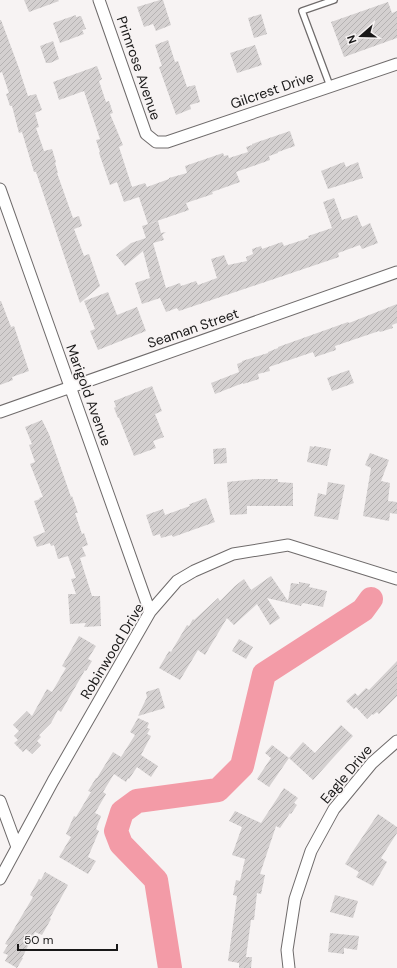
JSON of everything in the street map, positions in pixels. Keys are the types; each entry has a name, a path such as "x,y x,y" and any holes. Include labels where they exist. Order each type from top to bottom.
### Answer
{"street":[{"name":"Primrose Avenue","path":"99,0 146,134 156,142"},
{"name":"Gilcrest Drive","path":"156,142 167,142 397,64"},
{"name":"Marigold Avenue","path":"0,189 150,612"},
{"name":"Seaman Street","path":"0,412 397,272"},
{"name":"Robinwood Drive","path":"0,879 53,781 150,612 177,581 194,571 233,554 288,545 397,579"},
{"name":"Eagle Drive","path":"289,968 287,950 295,899 311,851 334,809 372,763 397,741"},
{"path":"0,801 17,847"}],"lane":[{"path":"330,86 302,11 334,0"}],"building":[{"path":"24,0 58,0 59,1 29,12"},
{"path":"163,0 171,25 156,31 153,24 144,27 137,7"},
{"path":"388,2 392,13 397,11 397,38 344,57 331,22"},
{"path":"261,14 267,34 254,38 248,18"},
{"path":"76,15 76,17 81,16 86,29 82,30 84,34 60,43 53,23"},
{"path":"0,20 28,96 36,94 42,110 35,113 39,127 36,128 44,151 52,149 56,162 57,173 73,218 79,216 82,226 74,229 84,256 89,254 100,286 80,303 36,172 34,172 22,132 19,133 12,106 10,106 6,94 9,93 2,72 0,73"},
{"path":"168,40 175,62 178,61 187,87 195,85 200,102 190,105 191,109 176,115 159,67 162,66 155,45"},
{"path":"53,41 59,59 46,63 40,46"},
{"path":"255,45 262,65 237,73 230,53"},
{"path":"97,66 102,79 99,81 106,102 109,101 113,113 110,114 123,145 119,147 132,187 145,183 147,187 169,178 187,173 185,166 223,153 224,156 228,155 229,158 248,152 246,147 252,144 290,131 295,146 269,156 270,160 236,172 240,182 212,192 213,194 186,203 189,210 148,224 139,197 124,202 117,182 110,185 96,140 100,139 84,91 59,100 53,82"},
{"path":"344,162 346,167 358,162 363,178 328,189 321,171"},
{"path":"334,198 342,220 357,215 362,227 370,223 378,243 362,249 360,245 338,253 339,257 179,311 177,308 166,312 160,298 142,304 135,283 150,278 143,251 125,266 116,255 131,243 146,238 142,226 158,221 161,233 166,232 162,235 164,240 153,243 166,288 180,283 181,286 196,281 198,285 217,278 211,259 224,255 228,265 247,261 246,257 253,254 252,249 261,246 262,249 282,242 284,246 309,238 308,236 332,228 323,202"},
{"path":"108,292 117,315 137,307 146,331 98,350 90,331 95,329 84,301"},
{"path":"0,301 11,327 14,326 29,371 12,377 13,380 0,385"},
{"path":"397,304 397,323 392,325 393,328 379,331 335,346 336,350 315,357 313,352 269,367 270,371 258,374 259,379 243,383 215,394 211,383 239,372 237,364 242,361 268,353 278,347 348,322 349,323"},
{"path":"349,370 354,383 332,391 327,378"},
{"path":"152,386 162,411 155,414 164,437 153,441 156,448 134,456 114,408 116,407 114,401"},
{"path":"42,420 49,434 71,497 72,496 78,513 75,513 82,534 84,533 88,545 82,547 86,556 80,558 92,596 100,596 101,626 84,627 86,623 70,624 68,594 76,594 71,579 76,578 68,556 58,559 54,545 51,546 50,543 37,547 33,537 45,532 34,501 43,497 30,464 35,462 29,445 32,444 25,427"},
{"path":"310,446 331,449 327,466 307,462"},
{"path":"226,448 227,463 214,464 213,449"},
{"path":"370,453 389,460 381,481 390,483 388,501 397,502 397,514 390,513 389,521 363,516 371,468 365,465"},
{"path":"257,479 278,479 278,482 293,483 293,506 247,506 247,514 230,515 227,482"},
{"path":"328,482 345,485 338,520 314,516 318,493 326,495"},
{"path":"206,498 215,522 173,537 172,535 161,538 160,534 153,536 146,515 163,509 165,515 190,506 189,504"},
{"path":"271,576 288,601 291,583 299,584 299,582 310,584 309,587 327,591 323,607 303,603 301,606 267,598 280,618 270,625 257,604 234,625 227,618 205,655 198,650 180,680 159,668 169,651 171,652 187,625 189,626 193,619 194,620 218,598 220,601 244,579 251,590"},
{"path":"79,636 96,646 88,659 92,661 86,671 85,670 61,712 58,710 51,723 39,735 41,737 37,741 41,745 32,754 26,749 23,752 14,743 18,740 14,736 19,731 13,725 27,711 32,716 47,689 52,692 66,668 62,666"},
{"path":"239,639 253,647 246,659 232,651"},
{"path":"397,661 397,696 379,714 377,712 373,715 372,714 367,719 356,707 354,709 346,701 355,693 358,696 366,688 369,690"},
{"path":"159,688 165,708 138,716 147,697 146,692"},
{"path":"138,718 149,723 147,728 150,729 147,734 151,736 141,755 158,766 151,777 137,767 126,782 114,774 103,792 106,794 95,813 101,816 96,829 99,831 88,857 96,861 88,874 59,857 71,837 66,834 74,816 76,817 91,792 88,791 113,752 121,757 135,735 130,732"},
{"path":"341,725 353,736 313,780 289,758 303,742 315,753"},
{"path":"272,745 289,758 269,787 257,779 271,758 265,753"},
{"path":"284,788 298,798 294,803 297,805 280,828 276,826 260,874 265,875 261,894 257,893 254,920 251,920 246,957 252,957 251,968 239,968 239,963 228,961 237,896 233,895 236,880 240,881 245,859 232,855 242,827 229,821 235,811 261,823"},
{"path":"378,814 397,827 397,833 381,858 387,862 373,886 356,877 359,872 345,864"},
{"path":"45,872 68,885 42,935 35,932 17,968 5,961 8,955 3,953 8,945 5,944 33,897 30,895 39,879 41,880"},
{"path":"335,895 358,901 353,918 330,912"},
{"path":"330,933 359,936 357,950 344,948 344,954 328,952"}],"waterway":[{"path":"170,968 156,880 121,844 116,831 122,812 137,801 218,790 242,766 264,674 363,610 371,599"}]}
